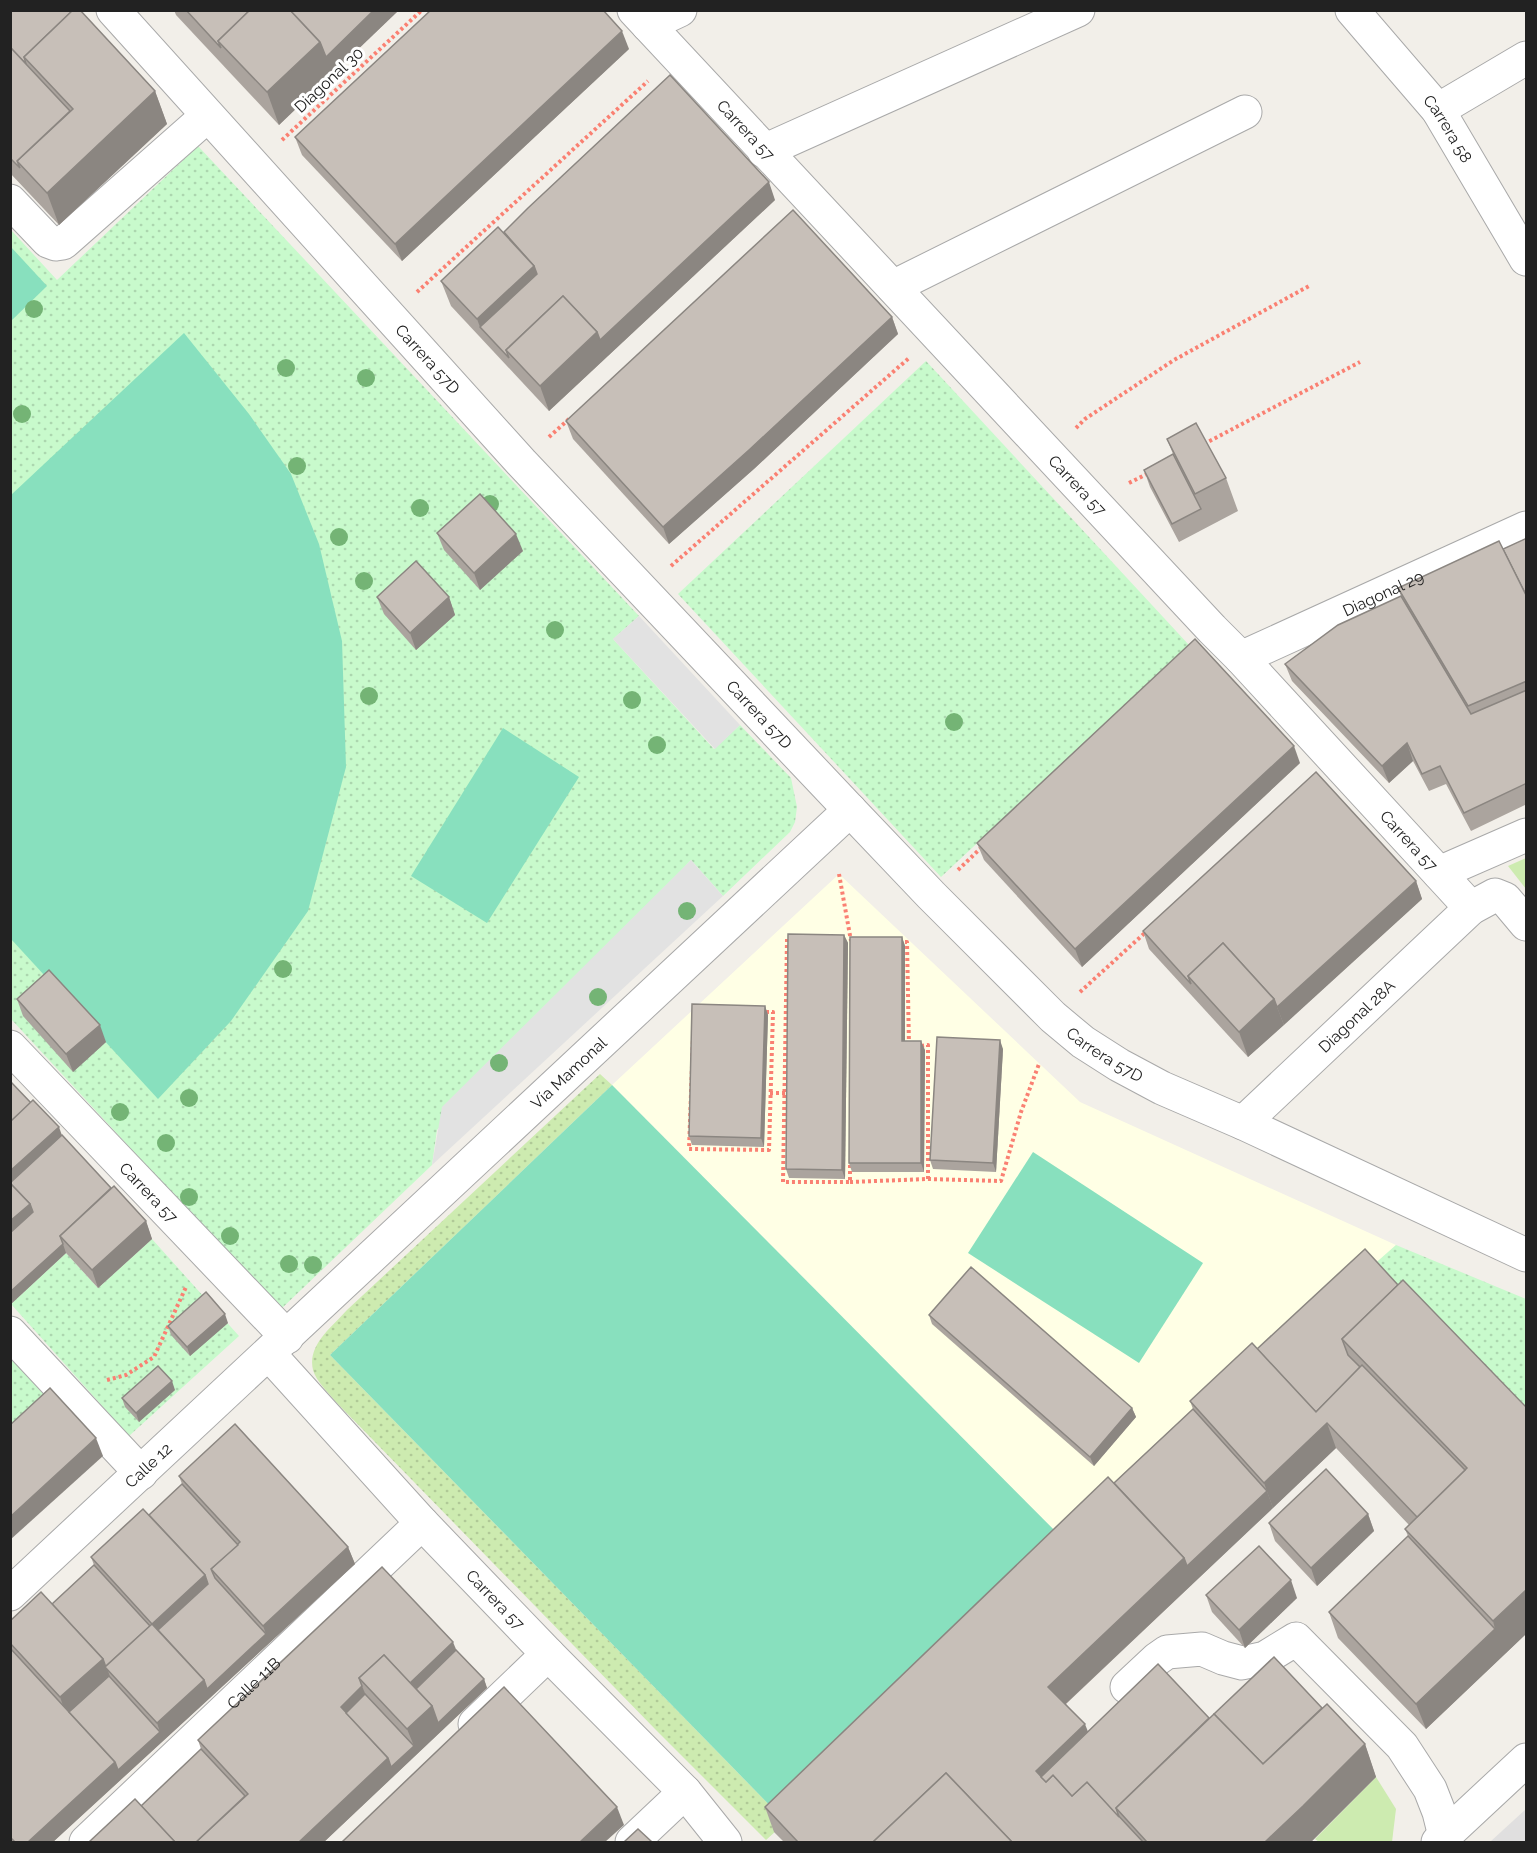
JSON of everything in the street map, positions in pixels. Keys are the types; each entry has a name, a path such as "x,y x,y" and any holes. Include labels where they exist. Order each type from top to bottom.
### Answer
{"street":[{"name":"Carrera 57D","path":"113,10 521,462 931,895 1053,1017 1083,1042 1162,1088 1243,1123 1527,1255"},
{"path":"641,18 681,10"},
{"path":"764,151 1078,10"},
{"name":"Carrera 58","path":"1352,10 1438,110 1527,259"},
{"name":"Carrera 57","path":"641,18 1241,658 1470,908"},
{"path":"1438,110 1527,57"},
{"path":"893,287 1245,112"},
{"path":"10,201 48,241 63,243 207,116"},
{"name":"Diagonal 29","path":"1241,658 1527,528"},
{"name":"Vía Mamonal","path":"278,1345 850,810"},
{"path":"1439,873 1527,835"},
{"path":"1470,908 1496,895 1505,899 1527,924"},
{"name":"Diagonal 28A","path":"1243,1123 1470,908"},
{"name":"Carrera 57","path":"10,1047 202,1248 422,1523 684,1792 725,1842"},
{"path":"10,1333 141,1473"},
{"name":"Calle 12","path":"10,1594 278,1345"},
{"name":"Calle 11B","path":"86,1842 422,1523"},
{"path":"1127,1687 1167,1652 1202,1649 1223,1659 1242,1664 1264,1658 1296,1639 1402,1746 1430,1789 1439,1812 1442,1839"},
{"path":"453,1744 548,1654"},
{"path":"1442,1839 1527,1760"},
{"path":"633,1842 684,1792"}],"path":[{"name":"Diagonal 30","path":"254,167 422,10"},
{"path":"390,317 677,55"},
{"path":"1049,453 1086,419 1174,360 1309,286"},
{"path":"643,590 936,333"},
{"path":"1196,448 1360,362"},
{"path":"521,462 575,414"},
{"path":"1094,502 1155,470"},
{"path":"931,895 992,838"},
{"path":"839,874 851,952"},
{"path":"1053,1017 1150,928"},
{"path":"798,939 787,939 783,1182 928,1179 1001,1181 1021,1112 1039,1064"},
{"path":"840,941 862,941"},
{"path":"896,942 907,942 909,1046 928,1046 928,1179"},
{"path":"694,1011 773,1012 770,1094 769,1150 689,1149 694,1011"},
{"path":"770,1094 785,1093"},
{"path":"850,1159 850,1182"},
{"path":"55,1380 85,1379 99,1383 126,1375 154,1357 202,1248"}],"shaded area":[{"path":"639,616 740,725 715,749 613,639"},
{"path":"691,860 723,896 432,1165 442,1107"},
{"path":"839,874 1080,1102 1396,1245 1071,1547 612,1085"},
{"path":"1526,1809 1526,1842 1490,1842"}],"green space":[{"path":"198,146 639,616 613,639 714,749 740,725 791,778 797,807 795,822 790,832 723,896 691,860 437,1130 432,1165 280,1310 11,1019 11,230 57,280"},
{"path":"11,247 47,286 11,321"},
{"path":"184,333 249,414 291,474 319,544 342,641 346,767 308,911 231,1021 158,1099 11,939 11,495"},
{"path":"926,361 1189,645 941,877 678,594"},
{"path":"503,728 579,777 487,923 411,876"},
{"path":"1526,858 1526,889 1508,866"},
{"path":"600,1074 612,1085 330,1355 786,1822 766,1840 335,1401 319,1382 313,1370 312,1361 317,1345 347,1310"},
{"path":"612,1085 1071,1547 786,1822 330,1355"},
{"path":"1033,1152 1203,1263 1139,1363 968,1253"},
{"path":"152,1239 239,1336 129,1436 11,1304 66,1253 98,1288"},
{"path":"1396,1245 1526,1299 1526,1428 1371,1267"},
{"path":"10,1355 56,1405 10,1448"},
{"path":"1376,1777 1396,1809 1392,1842 1319,1842 1315,1839"}],"building":[{"path":"10,10 72,11 24,57 26,64 10,47"},
{"path":"73,10 80,10 155,91 47,193 17,161 73,109 24,57"},
{"path":"186,10 250,10 218,41 221,48"},
{"path":"250,10 290,10 320,42 267,92 218,41"},
{"path":"290,10 374,10 326,57 320,42"},
{"path":"431,10 603,10 622,31 395,244 295,137"},
{"path":"10,47 70,111 17,161 20,168 10,158"},
{"path":"670,75 769,182 600,340 597,332 563,296 506,350 509,358 480,327 537,274 534,266 504,232"},
{"path":"793,210 892,317 663,527 566,421"},
{"path":"498,227 534,266 477,319 441,281"},
{"path":"563,296 597,332 540,386 506,350"},
{"path":"1196,423 1226,478 1195,494 1167,439"},
{"path":"1173,454 1201,509 1172,524 1144,470"},
{"path":"480,494 516,534 474,573 437,533"},
{"path":"1527,538 1527,597 1503,549"},
{"path":"1499,541 1527,597 1527,681 1468,706 1398,588"},
{"path":"416,561 449,597 410,633 377,597"},
{"path":"1401,596 1471,714 1527,690 1527,783 1464,813 1440,766 1422,774 1407,743 1382,766 1285,664 1338,625"},
{"path":"1195,639 1294,746 1075,949 977,843"},
{"path":"1316,772 1416,881 1277,1007 1274,999 1223,943 1188,976 1191,984 1143,931"},
{"path":"788,934 844,935 842,1170 786,1169"},
{"path":"850,937 902,937 902,1041 921,1041 921,1163 849,1163"},
{"path":"1223,943 1274,999 1239,1032 1188,976"},
{"path":"49,970 100,1025 66,1054 17,999"},
{"path":"692,1004 765,1006 761,1138 689,1136"},
{"path":"937,1037 1000,1040 993,1163 930,1160"},
{"path":"10,1083 31,1103 10,1122"},
{"path":"33,1100 59,1127 10,1171 10,1122"},
{"path":"62,1135 111,1188 60,1236 63,1244 10,1292 10,1233 33,1212 30,1204 10,1183"},
{"path":"10,1183 30,1204 10,1221"},
{"path":"114,1186 146,1221 92,1270 60,1236"},
{"path":"1365,1249 1398,1285 1342,1339 1348,1355 1360,1367 1316,1412 1257,1349"},
{"path":"971,1267 1132,1408 1090,1457 929,1315"},
{"path":"1403,1280 1527,1408 1527,1589 1493,1621 1405,1529 1467,1468 1342,1339"},
{"path":"206,1292 225,1314 187,1347 168,1326"},
{"path":"1252,1343 1316,1412 1362,1365 1465,1470 1417,1517 1327,1423 1264,1483 1190,1401"},
{"path":"158,1366 172,1381 136,1413 122,1398"},
{"path":"50,1388 96,1438 10,1517 10,1425"},
{"path":"1193,1409 1267,1491 1187,1566 1184,1558 1114,1483"},
{"path":"235,1424 348,1547 263,1626 211,1569 240,1542 179,1476"},
{"path":"1326,1469 1368,1514 1311,1568 1269,1523"},
{"path":"1108,1477 1184,1558 1048,1687 1085,1724 1036,1771 1046,1782 1053,1775 1072,1796 1087,1782 1143,1842 1012,1842 946,1773 873,1842 798,1842 765,1807"},
{"path":"182,1484 238,1545 211,1569 215,1578 266,1634 207,1689 204,1680 158,1630 208,1584 205,1575 149,1515"},
{"path":"143,1509 205,1575 152,1624 91,1557"},
{"path":"1408,1536 1495,1629 1416,1704 1329,1612"},
{"path":"1259,1546 1291,1580 1239,1630 1206,1595"},
{"path":"94,1565 150,1626 106,1666 103,1659 52,1604"},
{"path":"382,1567 453,1642 410,1683 384,1655 359,1678 362,1686 341,1707 388,1758 299,1842 196,1842 248,1794 198,1740"},
{"path":"41,1592 103,1659 60,1697 10,1643 10,1621"},
{"path":"152,1624 204,1680 157,1723 105,1667"},
{"path":"10,1648 115,1762 28,1842 15,1842 10,1837"},
{"path":"456,1650 484,1679 438,1723 432,1706 416,1689"},
{"path":"384,1655 432,1706 407,1729 359,1678"},
{"path":"1274,1657 1322,1708 1263,1764 1214,1714"},
{"path":"1158,1664 1209,1718 1116,1808 1119,1817 1087,1782 1072,1796 1053,1775 1046,1782 1041,1777"},
{"path":"109,1676 160,1732 118,1770 115,1762 69,1712"},
{"path":"504,1687 617,1807 580,1842 342,1842"},
{"path":"365,1694 414,1746 391,1767 388,1758 346,1713"},
{"path":"1327,1704 1365,1744 1265,1842 1147,1842 1116,1808 1214,1714 1263,1764"},
{"path":"201,1749 245,1796 196,1842 175,1842 141,1806"},
{"path":"946,1773 1012,1842 873,1842"},
{"path":"135,1799 175,1842 89,1842"},
{"path":"638,1829 652,1842 624,1842"}]}
